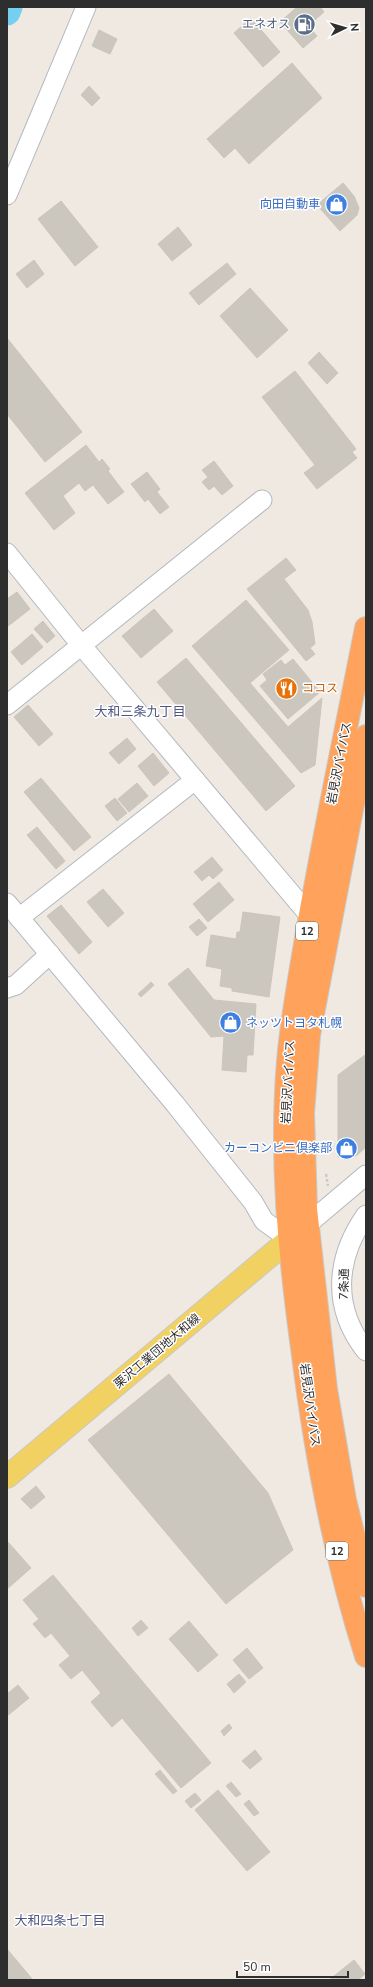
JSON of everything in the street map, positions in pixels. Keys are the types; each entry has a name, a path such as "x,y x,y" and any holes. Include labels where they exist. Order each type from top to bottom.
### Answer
{"highway":[{"name":"岩見沢バイパス","path":"366,628 294,1003 288,1063 286,1133 289,1239 315,1444 340,1564 366,1656"},
{"name":"岩見沢バイパス","path":"366,736 309,1035 303,1113 308,1224 326,1389 345,1500 366,1586"}],"main road":[{"name":"栗沢工業団地大和線","path":"7,1477 308,1224"}],"street":[{"path":"7,195 86,7"},
{"path":"7,705 262,500"},
{"path":"7,553 81,645 310,916"},
{"path":"19,918 194,780"},
{"path":"7,903 175,1104 253,1202 264,1221 289,1239"},
{"path":"7,988 16,984 50,954"},
{"path":"308,1224 366,1175"},
{"name":"7条通","path":"366,1215 349,1248 343,1269 341,1289 342,1301 350,1327 366,1351"}],"building":[{"path":"297,7 320,7 324,12 308,26 317,36 303,48 280,22"},
{"path":"251,18 280,52 263,67 234,33"},
{"path":"99,30 117,39 110,54 92,46"},
{"path":"292,63 322,98 249,164 235,148 224,158 207,139"},
{"path":"89,86 100,98 92,106 81,95"},
{"path":"343,183 354,196 359,208 357,215 340,231 317,205"},
{"path":"61,201 98,247 75,266 38,219"},
{"path":"178,227 192,245 172,261 158,244"},
{"path":"34,260 44,274 27,288 16,274"},
{"path":"227,263 236,274 199,305 189,293"},
{"path":"250,288 288,330 257,358 220,316"},
{"path":"7,338 82,432 45,462 7,414"},
{"path":"319,352 338,373 327,384 308,363"},
{"path":"295,371 356,449 352,452 357,458 317,489 304,473 315,465 262,397"},
{"path":"86,445 99,462 102,459 110,469 108,471 124,492 108,504 93,485 85,491 79,483 63,496 75,513 54,530 25,493"},
{"path":"214,461 233,486 222,495 214,486 209,490 202,482 208,477 202,470"},
{"path":"147,472 160,489 157,492 169,507 160,514 148,499 145,502 131,484"},
{"path":"286,558 296,570 284,579 308,610 312,622 315,644 310,648 315,654 306,661 247,589"},
{"path":"17,592 30,609 7,627 7,599"},
{"path":"246,600 289,650 250,683 288,727 322,698 315,765 301,773 192,646"},
{"path":"154,609 173,631 141,658 122,636"},
{"path":"43,621 55,636 47,643 34,629"},
{"path":"32,634 43,647 22,665 11,652"},
{"path":"186,658 295,786 266,811 157,682"},
{"path":"293,659 320,692 288,719 260,686 267,680 263,674 281,660 285,665"},
{"path":"28,705 53,734 39,746 14,717"},
{"path":"127,738 136,749 119,764 109,753"},
{"path":"153,753 169,773 154,786 138,766"},
{"path":"41,778 91,837 74,851 24,792"},
{"path":"137,783 148,796 129,812 118,799"},
{"path":"115,798 127,813 117,821 105,806"},
{"path":"37,827 65,861 56,869 27,835"},
{"path":"212,857 223,870 213,879 209,875 202,881 194,872"},
{"path":"219,882 234,900 208,922 193,904"},
{"path":"103,889 124,913 108,927 87,902"},
{"path":"61,905 92,942 79,954 47,916"},
{"path":"243,912 280,917 269,997 232,991 232,988 220,986 222,969 206,966 211,935 236,939 237,932 240,932"},
{"path":"199,919 207,928 197,936 189,927"},
{"path":"188,968 214,1000 256,1004 253,1055 247,1055 246,1072 222,1070 224,1036 211,1037 168,984"},
{"path":"151,982 154,985 141,997 138,994"},
{"path":"365,1055 366,1147 356,1156 338,1157 338,1075"},
{"path":"169,1374 268,1493 293,1550 226,1604 88,1440"},
{"path":"36,1486 45,1497 31,1509 21,1499"},
{"path":"7,1541 31,1568 7,1589"},
{"path":"53,1575 211,1763 181,1788 122,1718 112,1727 91,1702 101,1693 82,1670 71,1679 59,1665 70,1656 51,1633 45,1638 33,1624 39,1619 23,1600"},
{"path":"141,1620 148,1628 138,1636 132,1628"},
{"path":"189,1621 218,1655 198,1672 169,1639"},
{"path":"247,1648 263,1668 249,1679 233,1660"},
{"path":"239,1674 246,1682 234,1693 227,1684"},
{"path":"18,1685 29,1698 7,1716 7,1694"},
{"path":"229,1724 232,1728 224,1736 221,1731"},
{"path":"255,1750 262,1759 250,1769 242,1761"},
{"path":"160,1770 177,1791 173,1794 155,1774"},
{"path":"231,1782 241,1794 236,1797 226,1786"},
{"path":"218,1790 270,1852 247,1871 195,1810"},
{"path":"195,1793 201,1800 191,1808 185,1801"},
{"path":"249,1800 259,1813 254,1816 244,1804"},
{"path":"7,1949 33,1980 7,1980"},
{"path":"354,1960 365,1974 358,1980 329,1980"}],"waterway":[{"path":"7,12 9,7"}],"place":[{"name":"エネオス","path":"305,24"},
{"name":"向田自動車","path":"336,204"},
{"name":"ココス","path":"287,688"},
{"name":"ネッツトヨタ札幌","path":"230,1023"},
{"name":"カーコンビニ倶楽部","path":"347,1148"}],"district":[{"name":"大和三条九丁目","path":"140,712"},
{"name":"大和四条七丁目","path":"60,1921"}]}
